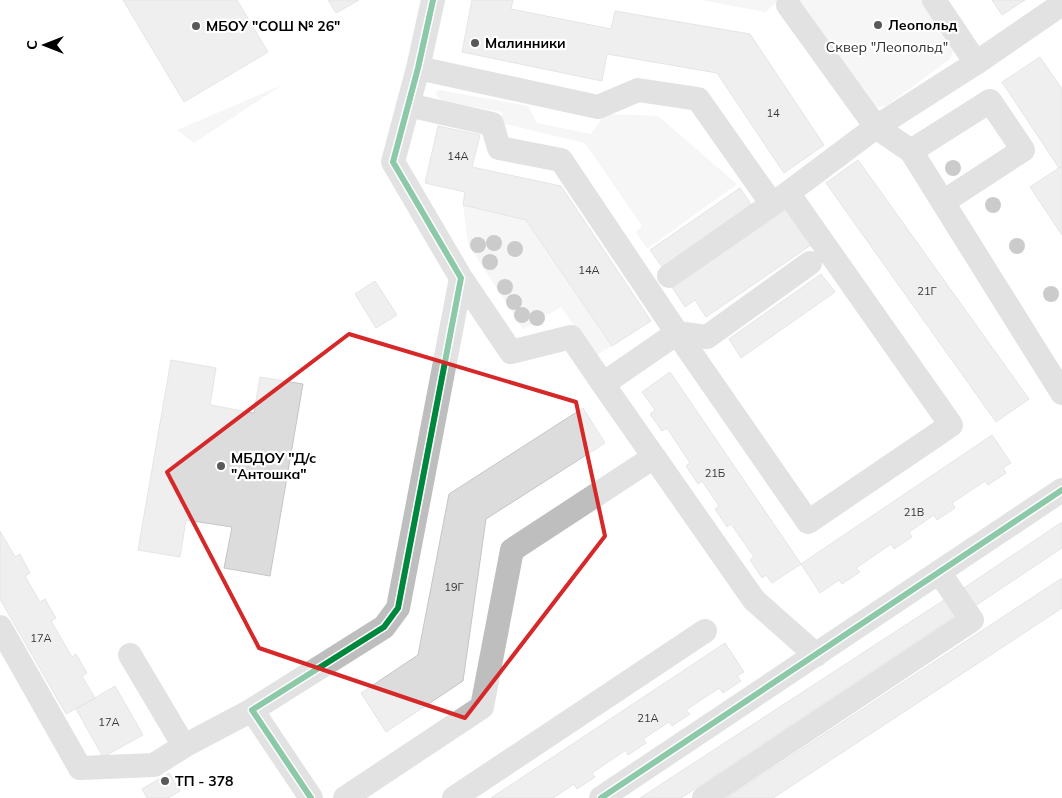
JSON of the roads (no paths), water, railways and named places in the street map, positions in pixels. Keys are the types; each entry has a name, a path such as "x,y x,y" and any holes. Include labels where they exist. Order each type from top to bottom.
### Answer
{"street":[{"path":"433,0 418,68 393,162 461,278 511,352 571,337 754,600 816,655"},
{"path":"934,0 976,63"},
{"path":"788,5 876,127 911,151 1062,393"},
{"path":"669,276 780,199 876,127 976,63 1060,13"},
{"path":"408,105 492,124 499,148 561,160 677,333 808,522 951,425 780,199 698,99 638,90 598,107 418,68"},
{"path":"911,151 990,101 1023,150 943,202"},
{"path":"603,384 677,333 707,337 810,263"},
{"path":"0,627 80,768 154,765 184,746 252,710 384,627 398,608 461,278"},
{"path":"345,798 482,707 512,550 654,457"},
{"path":"601,798 1062,490"},
{"path":"704,798 972,620 939,572"},
{"path":"454,798 704,630"},
{"path":"130,655 184,746"},
{"path":"252,710 310,798"}],"place":[{"name":"Леопольд","path":"878,25"},
{"name":"МБОУ \"СОШ № 26\"","path":"196,26"},
{"name":"Малинники","path":"475,43"},
{"name":"МБДОУ \"Д/с \"Антошка\"","path":"221,466"},
{"name":"ТП - 378","path":"165,781"}],"park label":[{"name":"Сквер \"Леопольд\"","path":"887,47"}]}
